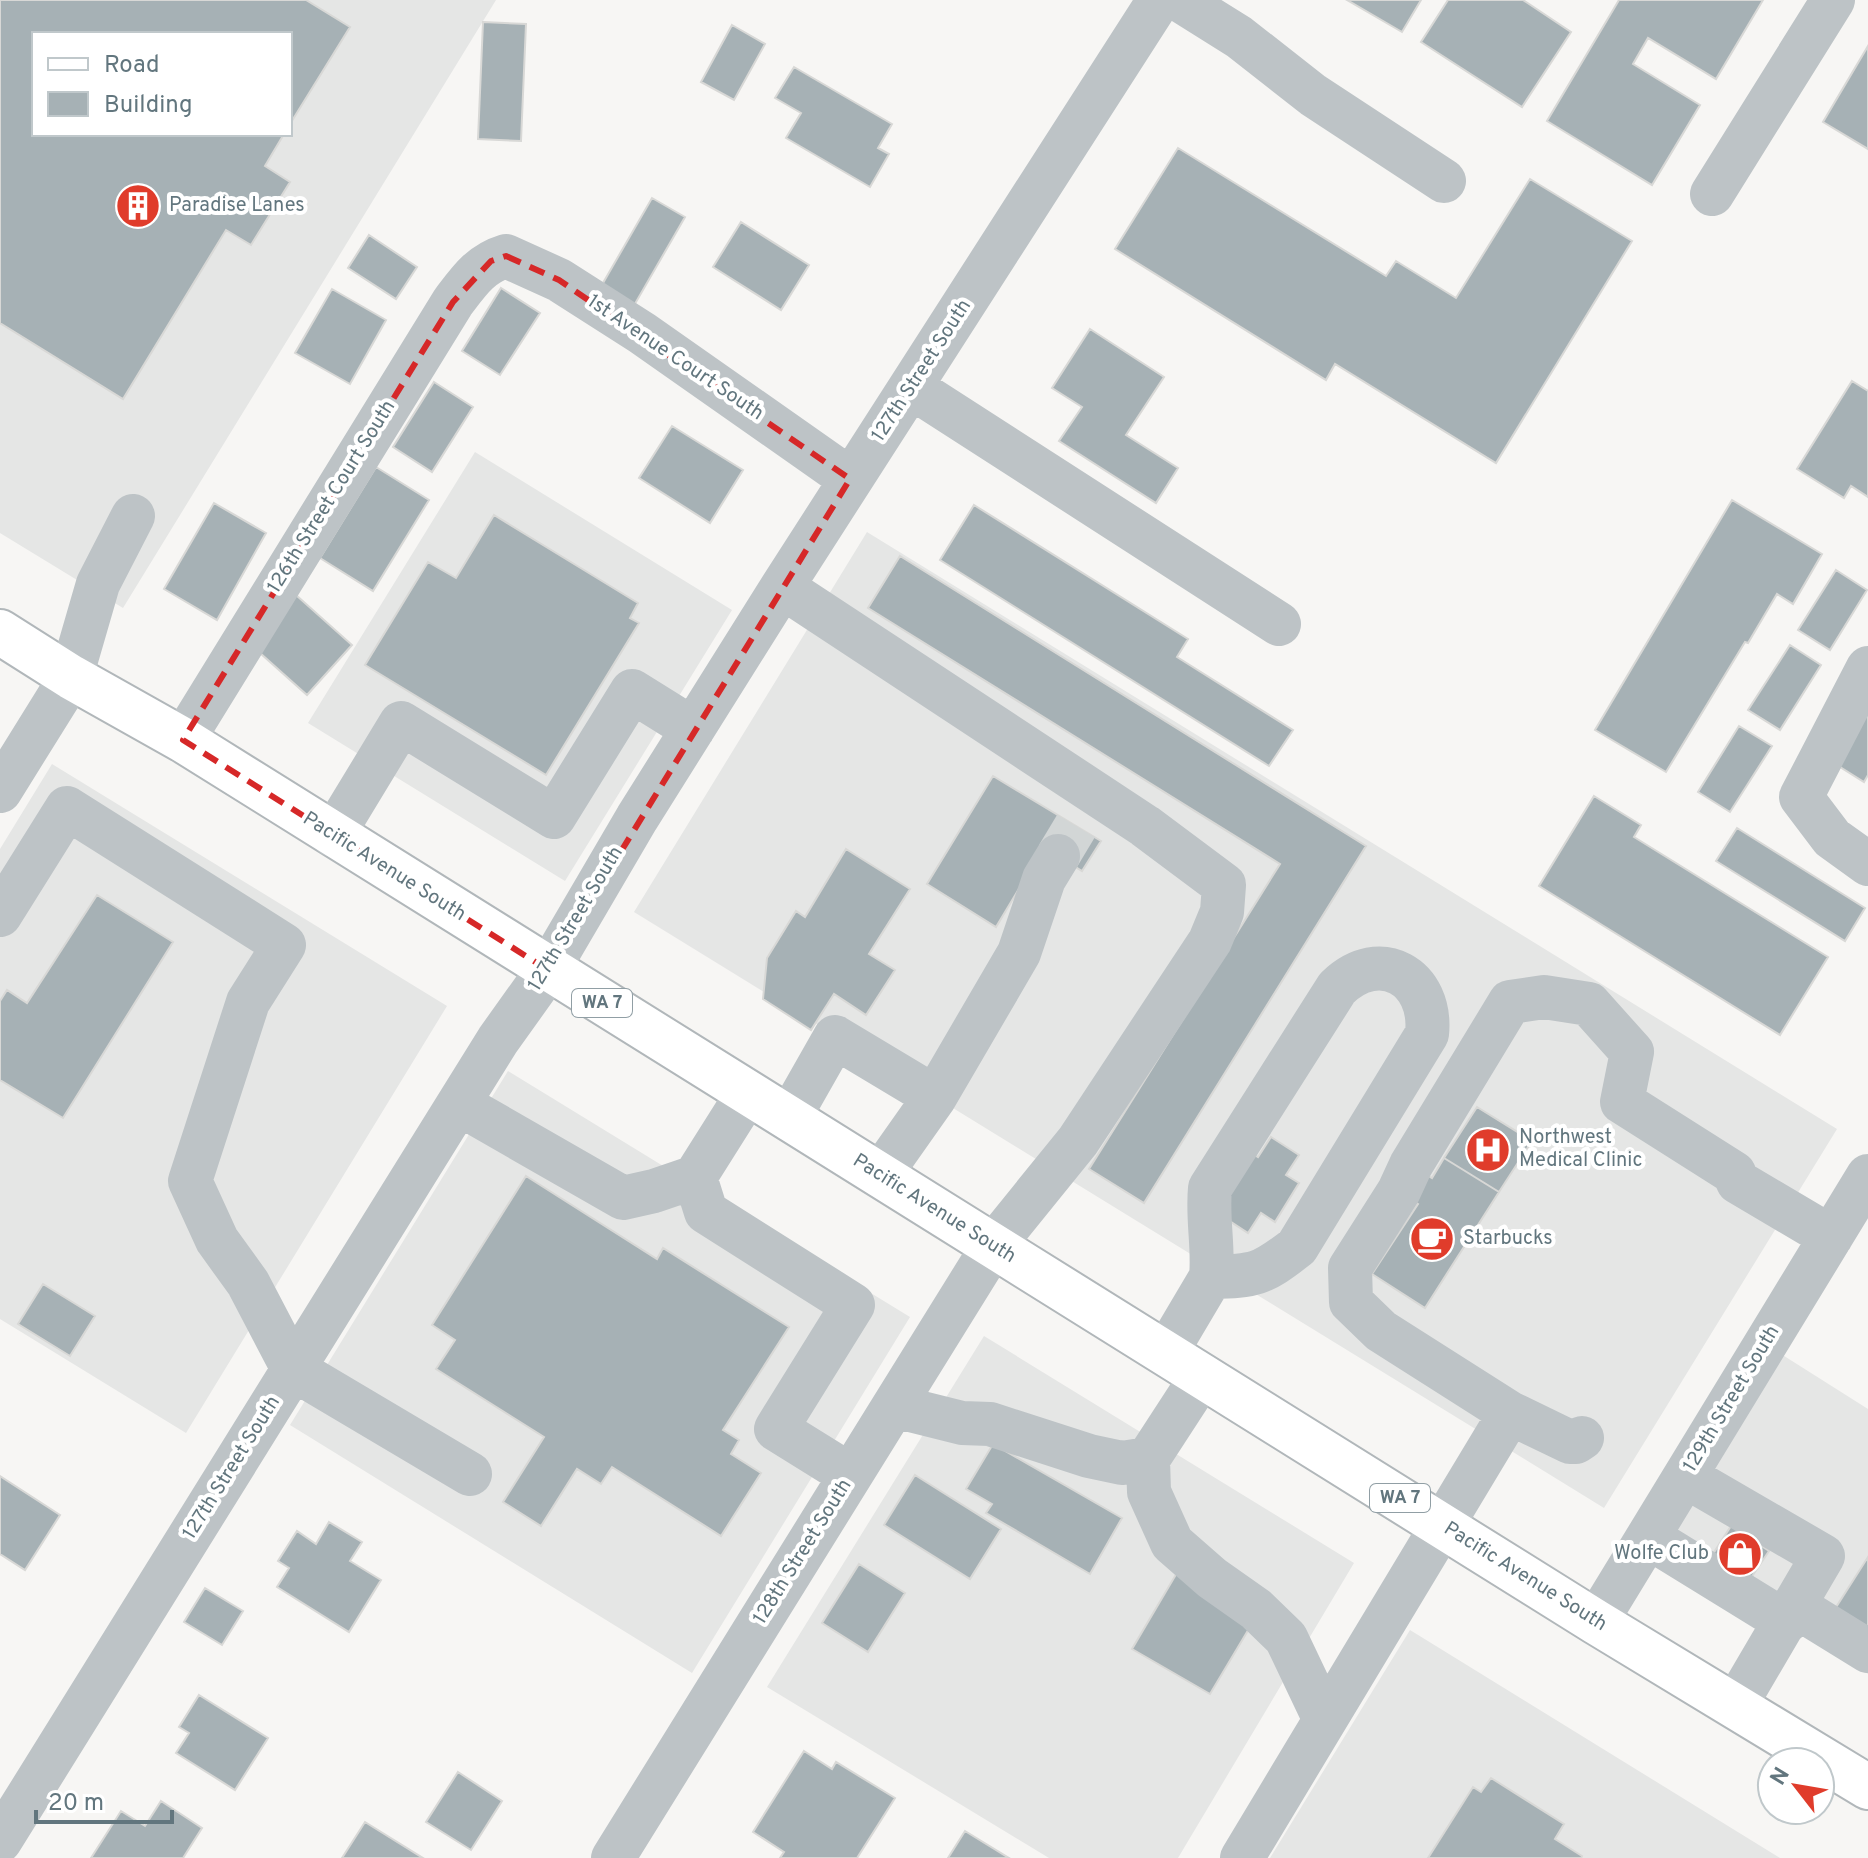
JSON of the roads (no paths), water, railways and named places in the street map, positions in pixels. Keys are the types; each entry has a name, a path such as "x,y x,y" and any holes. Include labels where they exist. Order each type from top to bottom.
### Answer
{"main road":[{"name":"Pacific Avenue South","path":"0,632 71,677 183,740 1596,1622 1868,1787"}],"street":[{"name":"127th Street South","path":"0,1841 498,1040 548,970 637,818 782,587 1159,0"},
{"path":"1180,0 1239,37 1313,95 1444,181"},
{"path":"1712,194 1825,3"},
{"name":"1st Avenue Court South","path":"491,261 506,256 559,280 642,333 850,479"},
{"name":"126th Street Court South","path":"183,740 453,302 476,272 491,261"},
{"path":"911,387 1279,624"},
{"path":"0,791 71,677 98,584 133,516"},
{"path":"782,587 1077,825 1044,879 1019,953 935,1097 880,1175"},
{"path":"1868,668 1801,797 1832,838 1868,864"},
{"path":"333,835 401,723 554,817 632,691 693,729"},
{"path":"0,915 67,808 284,945 248,1002 190,1181 217,1240 248,1283 293,1369 470,1474"},
{"name":"128th Street South","path":"613,1858 993,1246 1078,1141 1210,941 1222,912 1224,885 1077,825"},
{"path":"1211,1277 1253,1276 1297,1247 1427,1034 1429,1016 1425,999 1402,974 1389,969 1360,971 1337,988 1210,1188 1207,1214 1211,1277 1184,1364 1148,1459 1149,1492 1172,1543 1212,1578 1256,1609 1286,1638 1325,1720"},
{"path":"1582,1438 1570,1442 1510,1413 1381,1331 1351,1302 1350,1268 1510,1002 1544,997 1589,1004 1632,1052 1622,1102 1734,1173 1738,1182 1831,1237"},
{"path":"789,1118 835,1037 935,1097"},
{"path":"459,1104 623,1198 695,1177 748,1093"},
{"name":"129th Street South","path":"1596,1622 1868,1176"},
{"path":"695,1177 706,1212 853,1305 776,1429 850,1475"},
{"path":"894,1406 962,1423 990,1424 1089,1456 1122,1463 1148,1459"},
{"path":"1242,1858 1510,1413"},
{"path":"1685,1476 1823,1556 1735,1706"},
{"path":"1648,1537 1790,1614 1868,1651"}],"tunnel":[{"path":"1058,856 1076,826"}],"place":[{"name":"Paradise Lanes","path":"138,206"},
{"name":"Northwest Medical Clinic","path":"1488,1150"},
{"name":"Starbucks","path":"1432,1239"},
{"name":"Wolfe Club","path":"1740,1554"}]}
